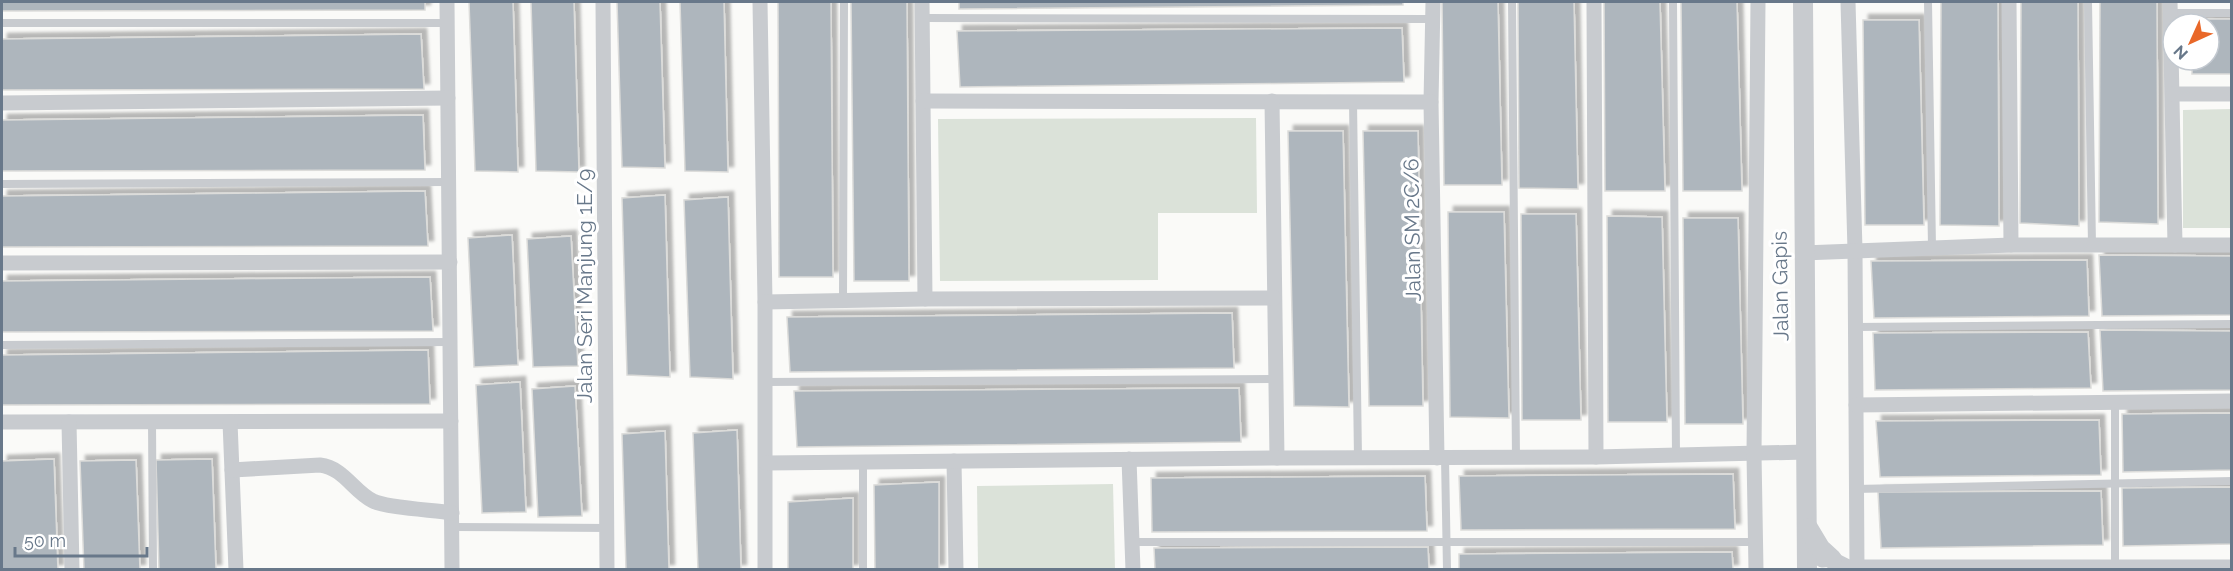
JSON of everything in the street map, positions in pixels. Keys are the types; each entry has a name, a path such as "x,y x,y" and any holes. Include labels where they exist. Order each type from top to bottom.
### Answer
{"street":[{"path":"447,2 452,570"},
{"name":"Jalan Seri Manjung 1E/9","path":"603,2 608,570"},
{"path":"760,2 766,382 765,570"},
{"path":"922,2 925,299"},
{"name":"Jalan SM 2C/6","path":"1433,2 1431,102 1441,458"},
{"path":"1594,2 1596,457"},
{"path":"1756,570 1754,454 1758,2"},
{"name":"Jalan Gapis","path":"1803,2 1807,565"},
{"path":"1848,2 1855,250 1856,405 1855,489 1848,566"},
{"path":"2009,2 2011,245"},
{"path":"2170,7 2174,94 2175,245"},
{"path":"2174,94 2232,94"},
{"path":"2,103 448,98"},
{"path":"923,101 1431,102"},
{"path":"1272,101 1277,458"},
{"path":"1803,253 2011,245 2232,245"},
{"path":"2,263 450,262"},
{"path":"765,302 1274,298"},
{"path":"1856,405 2232,401"},
{"path":"2,422 451,421"},
{"path":"69,422 72,570"},
{"path":"230,422 236,570"},
{"path":"765,463 1516,458 1806,452"},
{"path":"1129,459 1133,570"},
{"path":"954,461 956,570"},
{"path":"232,470 329,466 373,501 452,520"},
{"path":"1807,526 1820,548 1848,566"},
{"path":"1807,565 1946,568 2232,567"}],"lane":[{"path":"843,300 844,2"},
{"path":"1512,2 1516,458"},
{"path":"1673,2 1676,456"},
{"path":"1928,2 1932,247"},
{"path":"2088,2 2092,245"},
{"path":"2170,7 2232,13"},
{"path":"923,18 1433,19"},
{"path":"2,23 448,23"},
{"path":"1353,102 1358,458"},
{"path":"2,184 449,182"},
{"path":"1855,327 2232,324"},
{"path":"2,345 450,342"},
{"path":"766,382 1275,379"},
{"path":"2115,402 2115,568"},
{"path":"152,422 153,570"},
{"path":"1441,458 1447,570"},
{"path":"863,462 863,570"},
{"path":"1855,489 2232,481"},
{"path":"452,520 607,528"},
{"path":"1132,542 1755,542"}],"shaded area":[{"path":"2231,109 2231,228 2183,228 2183,110"},
{"path":"1256,118 1257,213 1158,213 1158,280 940,281 938,119"},
{"path":"1113,484 1115,569 978,569 977,486"}],"building":[{"path":"2,2 425,2 425,10 2,11"},
{"path":"469,2 513,2 518,172 475,171"},
{"path":"531,2 574,2 579,172 536,171"},
{"path":"617,2 660,2 665,168 622,167"},
{"path":"680,2 724,2 728,172 685,171"},
{"path":"778,2 831,2 833,277 779,277"},
{"path":"851,2 907,2 909,281 854,281"},
{"path":"959,2 1403,2 1403,5 959,9"},
{"path":"1442,2 1498,2 1502,185 1444,185"},
{"path":"1518,2 1574,2 1578,189 1519,188"},
{"path":"1604,2 1660,2 1665,191 1605,191"},
{"path":"1681,2 1737,2 1742,191 1683,191"},
{"path":"1941,2 1998,2 1999,226 1940,225"},
{"path":"2021,2 2078,2 2079,226 2020,223"},
{"path":"2100,2 2157,2 2158,224 2099,222"},
{"path":"2221,19 2232,19 2232,74 2192,74 2192,72 2221,72"},
{"path":"1863,20 1919,20 1924,225 1865,225"},
{"path":"1402,28 1404,82 960,87 957,31"},
{"path":"421,34 424,89 2,90 2,39"},
{"path":"423,115 425,170 2,171 2,120"},
{"path":"1288,131 1343,131 1349,407 1294,406"},
{"path":"1363,131 1418,131 1423,406 1369,406"},
{"path":"425,191 428,246 2,247 2,196"},
{"path":"665,195 670,377 627,375 622,198"},
{"path":"728,197 733,379 690,377 684,200"},
{"path":"1448,212 1504,212 1509,418 1450,417"},
{"path":"1521,214 1576,214 1581,420 1522,420"},
{"path":"1607,216 1662,217 1667,422 1608,422"},
{"path":"1683,218 1738,218 1743,424 1685,424"},
{"path":"512,235 518,365 474,367 468,238"},
{"path":"571,236 578,366 533,367 527,239"},
{"path":"2099,255 2232,256 2232,315 2102,316"},
{"path":"2087,260 2089,316 1874,318 1871,261"},
{"path":"430,277 433,331 2,332 2,281"},
{"path":"1232,313 1234,368 790,372 787,317"},
{"path":"2100,330 2232,331 2232,390 2103,391"},
{"path":"2088,332 2091,388 1875,390 1873,333"},
{"path":"428,350 430,404 2,405 2,355"},
{"path":"520,382 526,512 482,513 476,385"},
{"path":"575,386 582,516 538,517 532,389"},
{"path":"1239,388 1241,442 797,447 794,391"},
{"path":"2232,413 2232,470 2123,472 2122,414"},
{"path":"2099,420 2101,475 1880,477 1876,421"},
{"path":"737,430 741,570 698,570 693,433"},
{"path":"665,431 669,570 626,570 622,434"},
{"path":"54,459 58,570 2,570 2,461"},
{"path":"212,459 216,570 159,570 156,460"},
{"path":"136,460 140,570 84,570 80,461"},
{"path":"1733,474 1735,529 1461,530 1459,476"},
{"path":"1425,476 1427,531 1152,532 1151,478"},
{"path":"939,482 939,570 875,570 874,485"},
{"path":"2232,487 2232,544 2123,546 2122,488"},
{"path":"2101,491 2103,545 1881,548 1878,492"},
{"path":"853,498 853,570 788,570 788,502"},
{"path":"1428,547 1429,570 1155,570 1154,548"},
{"path":"1732,552 1733,570 1459,570 1459,554"}]}
